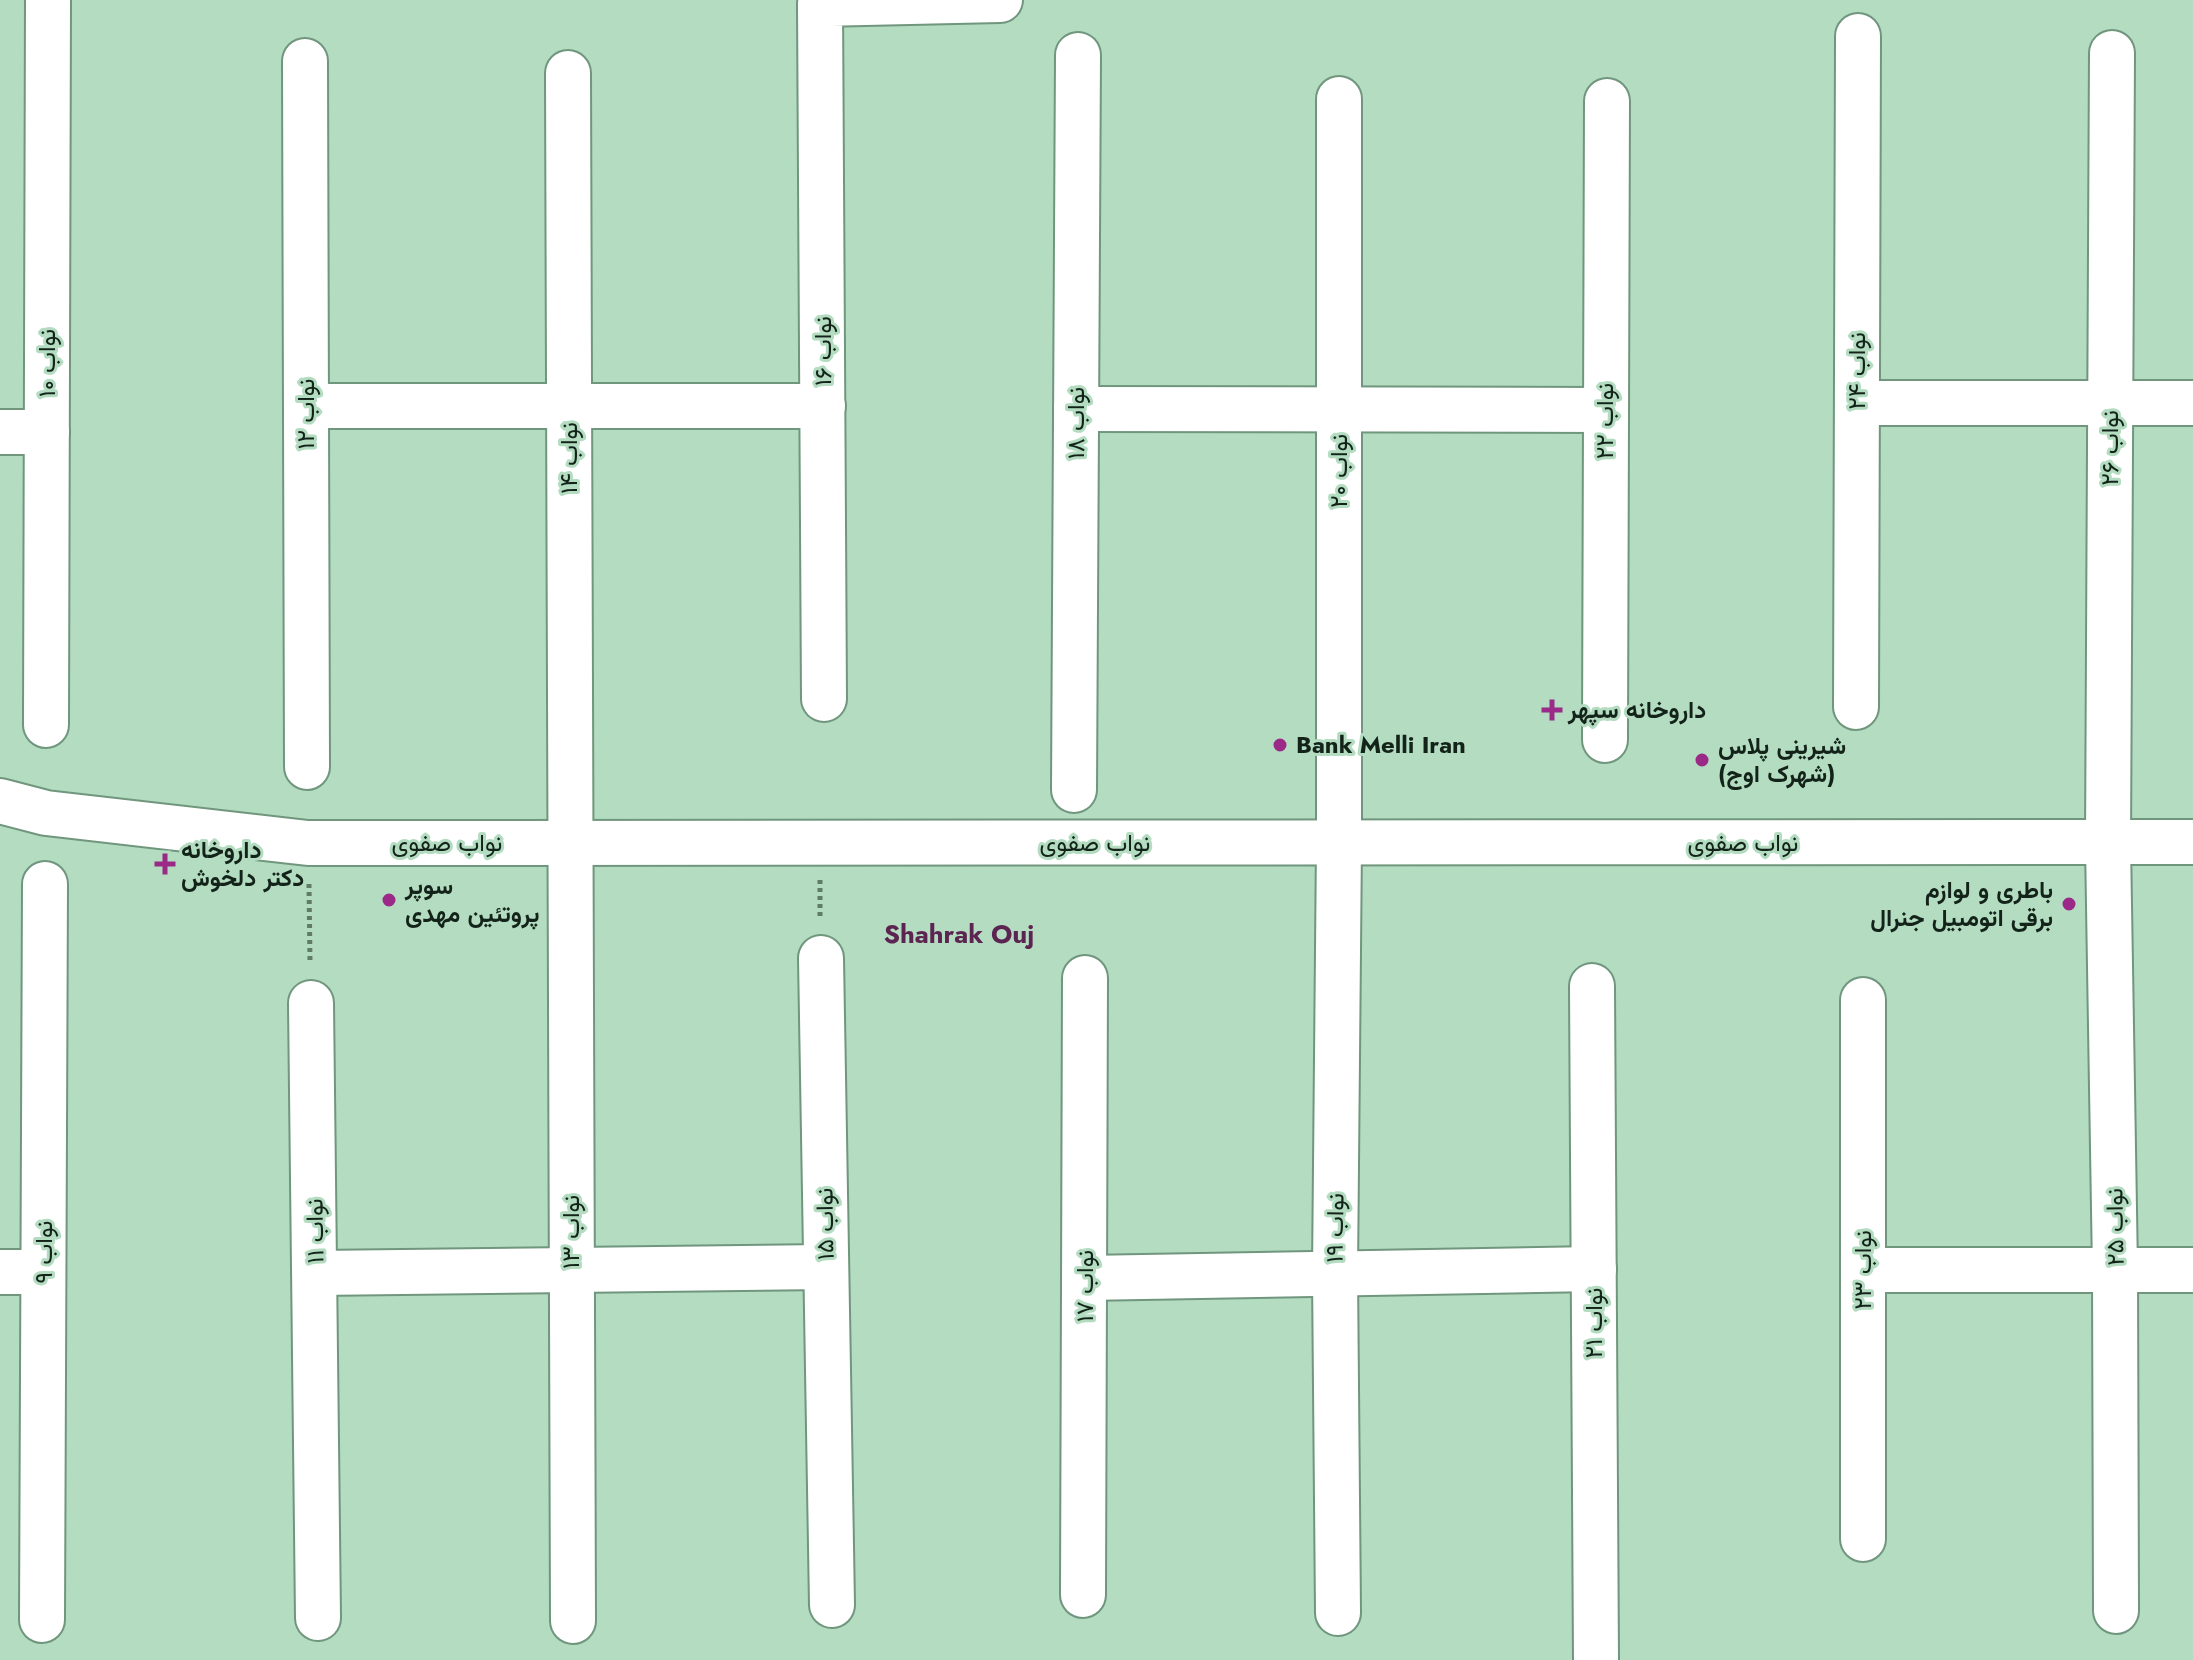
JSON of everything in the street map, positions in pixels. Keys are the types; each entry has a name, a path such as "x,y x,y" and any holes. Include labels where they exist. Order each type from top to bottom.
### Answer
{"street":[{"name":"نواب ۱۰","path":"46,725 48,0"},
{"name":"نواب ۱۶","path":"824,699 820,4 1000,0"},
{"name":"نواب ۲۴","path":"1856,707 1858,36"},
{"name":"نواب ۲۶","path":"2108,844 2112,53"},
{"name":"نواب ۱۸","path":"1074,790 1078,55"},
{"name":"نواب ۱۲","path":"305,61 307,767"},
{"name":"نواب ۱۴","path":"568,73 570,843"},
{"name":"نواب ۲۰","path":"1339,99 1339,843"},
{"name":"نواب ۲۲","path":"1605,740 1607,101"},
{"path":"1857,403 2193,403"},
{"path":"306,406 823,406"},
{"path":"1076,409 1605,410"},
{"path":"0,432 47,432"},
{"name":"نواب صفوی","path":"0,801 46,813 308,843 2193,842"},
{"name":"نواب ۱۳","path":"570,843 573,1621"},
{"name":"نواب ۱۹","path":"1338,1613 1335,1273 1339,843"},
{"name":"نواب ۲۵","path":"2108,844 2115,1270 2116,1611"},
{"name":"نواب ۹","path":"42,1620 45,884"},
{"name":"نواب ۱۵","path":"821,958 832,1605"},
{"name":"نواب ۱۷","path":"1083,1595 1085,978"},
{"name":"نواب ۲۱","path":"1592,986 1596,1660"},
{"name":"نواب ۲۳","path":"1863,1000 1863,1539"},
{"name":"نواب ۱۱","path":"311,1003 318,1618"},
{"path":"316,1273 826,1267"},
{"path":"1085,1278 1594,1269"},
{"path":"1863,1270 2193,1270"},
{"path":"0,1272 43,1272"}],"path":[{"path":"308,843 311,1003"},
{"path":"819,843 821,958"}],"place":[{"name":"داروخانه سپهر","path":"1552,710"},
{"name":"Bank Melli Iran","path":"1280,745"},
{"name":"شیرینی پلاس (شهرک اوج)","path":"1702,760"},
{"name":"داروخانه دکتر دلخوش","path":"165,864"},
{"name":"سوپر پروتئین مهدی","path":"389,900"},
{"name":"باطری و لوازم برقی اتومبیل جنرال","path":"2069,904"}],"district":[{"name":"Shahrak Ouj","path":"959,934"}]}
